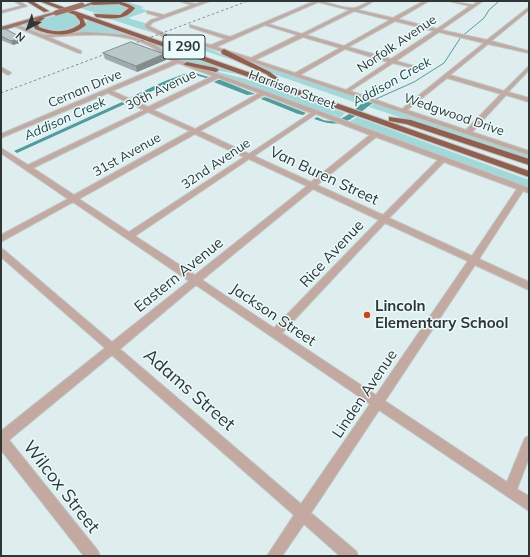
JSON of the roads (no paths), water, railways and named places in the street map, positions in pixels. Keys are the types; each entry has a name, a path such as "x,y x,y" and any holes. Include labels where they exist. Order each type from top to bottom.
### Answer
{"highway":[{"name":"I 290","path":"41,1 293,90 366,113 529,174"},
{"name":"I 290","path":"52,1 65,4 92,15 276,79 348,107"},
{"path":"26,2 46,10 46,14 35,23 37,28 49,32 64,32 76,29 83,25 83,21 77,14"},
{"path":"92,15 118,16 129,12 132,8 128,4 118,2 94,2"},
{"path":"224,51 224,54 268,73 276,79"},
{"path":"187,64 218,70 293,90"},
{"name":"I 290","path":"366,113 392,120 529,167"},
{"path":"392,120 408,122 529,162"}],"main road":[{"path":"1,29 100,1"}],"street":[{"path":"1,12 25,6 26,2 16,1"},
{"path":"181,1 196,5"},
{"path":"148,12 163,16 208,1"},
{"path":"211,47 317,1 529,52"},
{"path":"251,60 372,1"},
{"path":"296,75 427,1"},
{"path":"451,1 474,6"},
{"name":"Norfolk Avenue","path":"346,92 482,1"},
{"path":"403,111 529,8"},
{"path":"520,15 529,17"},
{"name":"Wedgwood Drive","path":"163,16 149,22 146,26 147,29 170,37 224,51 529,153"},
{"path":"264,24 419,68"},
{"path":"15,25 45,36 79,52"},
{"path":"191,26 230,39"},
{"name":"Harrison Street","path":"45,36 89,33 123,36 152,46 166,56 178,61 525,190"},
{"name":"Cernan Drive","path":"1,136 178,61"},
{"path":"467,133 529,67"},
{"path":"1,69 8,73"},
{"name":"30th Avenue","path":"28,168 218,76"},
{"path":"446,76 529,100"},
{"name":"Van Buren Street","path":"108,91 529,286"},
{"name":"31st Avenue","path":"1,239 264,93"},
{"name":"32nd Avenue","path":"129,236 316,112"},
{"name":"Eastern Avenue","path":"1,440 375,134"},
{"name":"Jackson Street","path":"1,150 529,504"},
{"name":"Rice Avenue","path":"275,334 443,159"},
{"name":"Linden Avenue","path":"274,556 473,260 525,190"},
{"name":"Adams Street","path":"1,252 350,556"},
{"name":"Wilcox Street","path":"1,440 93,556"},
{"path":"510,491 529,442"}],"waterway":[{"name":"Addison Creek","path":"367,103 414,82 444,63 461,37 484,18 489,10 499,1"}],"railway":[{"path":"1,93 248,1"}],"place":[{"name":"Lincoln Elementary School","path":"367,315"}]}
